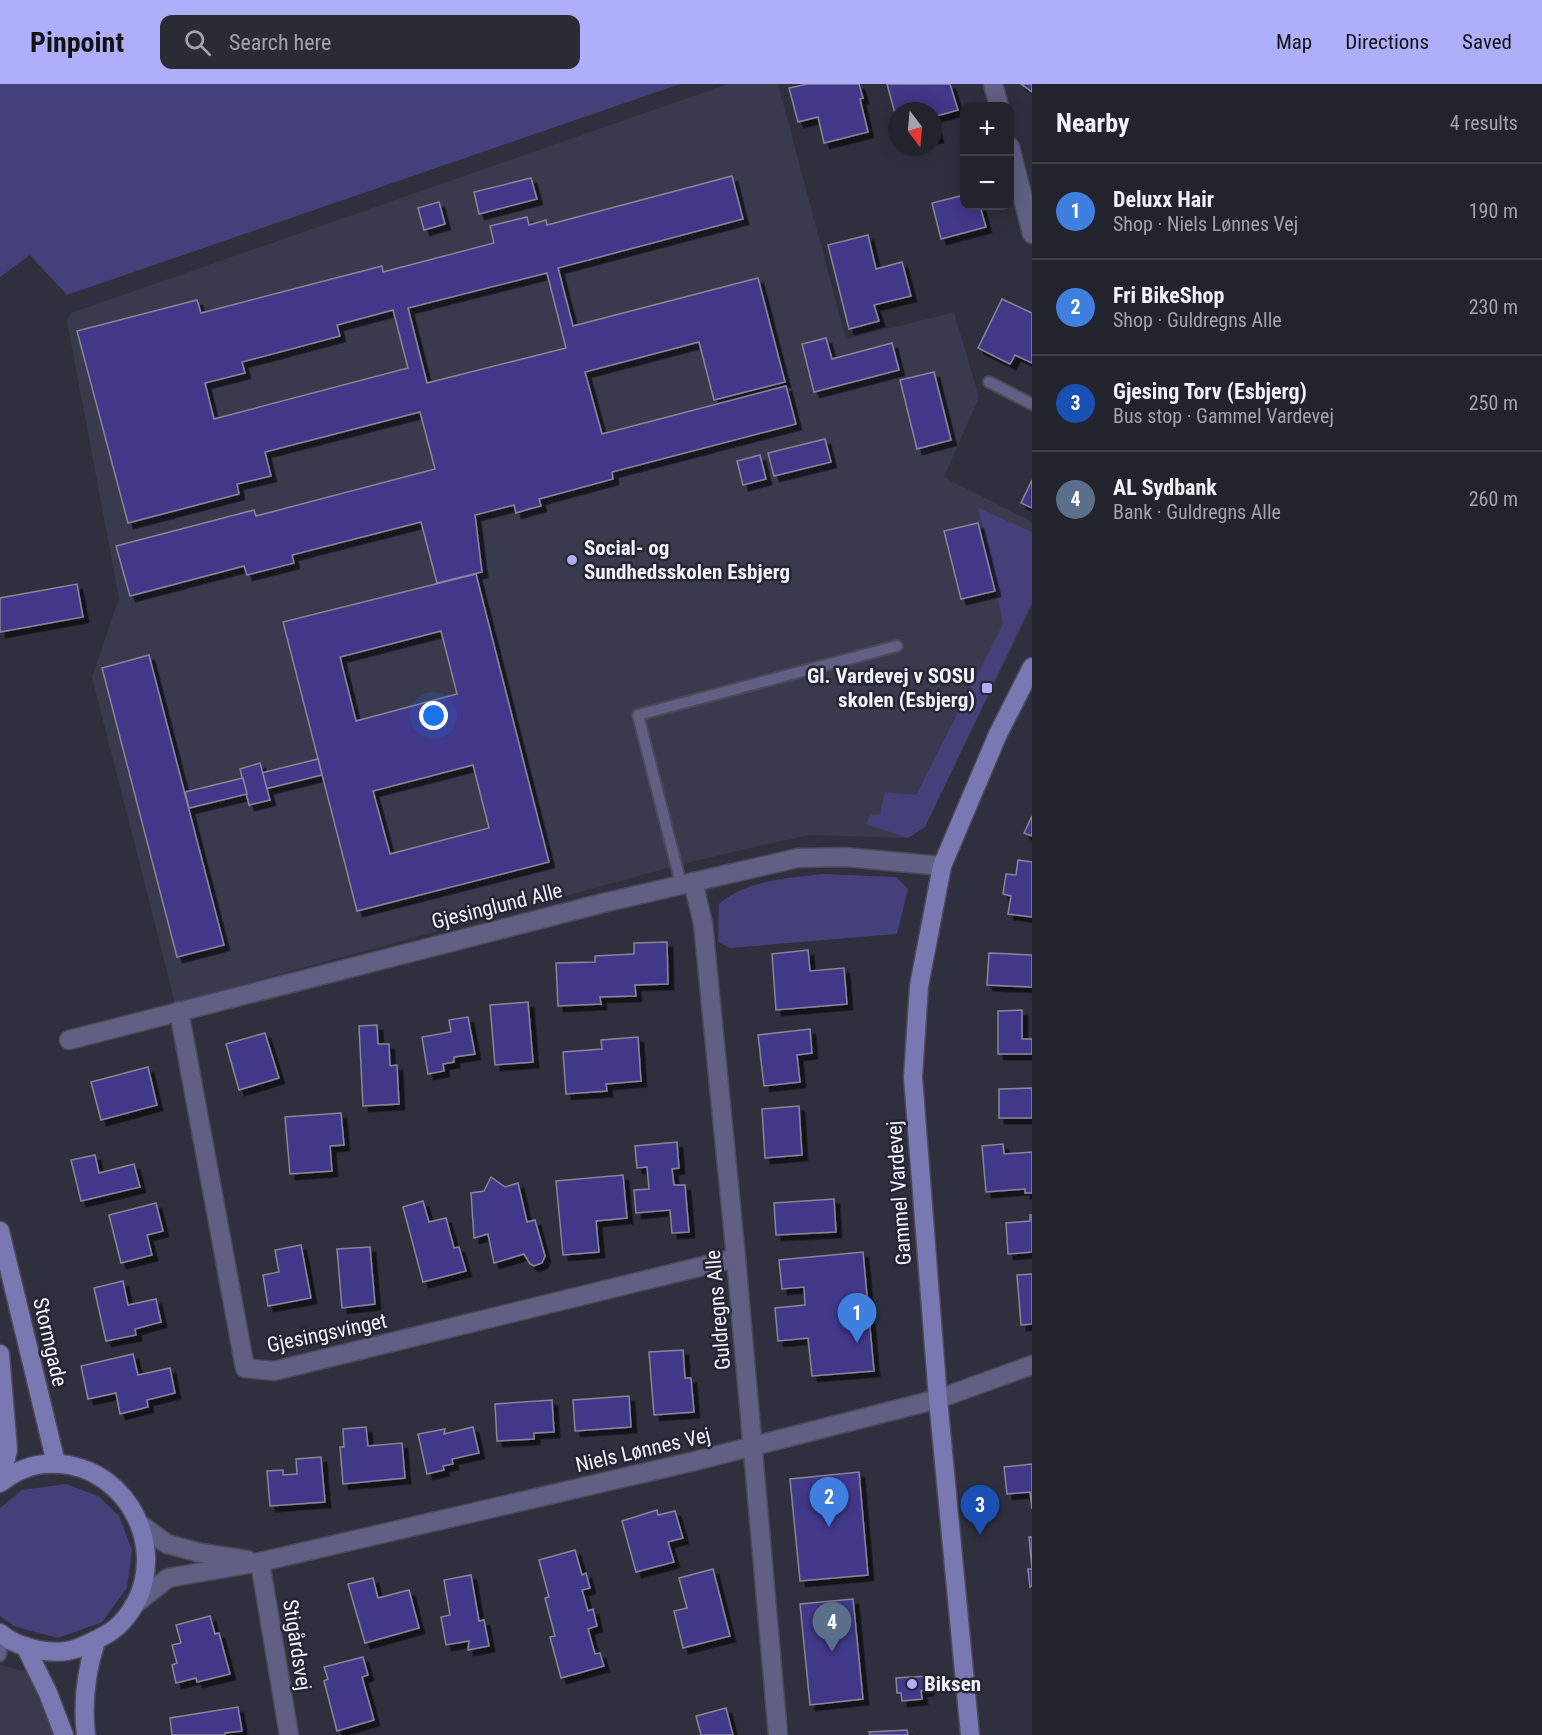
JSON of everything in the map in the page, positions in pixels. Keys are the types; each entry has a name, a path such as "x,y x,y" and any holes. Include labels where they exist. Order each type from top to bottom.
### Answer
{"street":[{"path":"993,84 998,102"},
{"path":"1012,156 1032,234"},
{"name":"Gammel Vardevej","path":"970,1735 938,1399 913,1077 919,986 942,866 998,734 1032,667"},
{"name":"Gjesinglund Alle","path":"69,1040 687,883 798,858 845,857 942,866"},
{"name":"Guldregns Alle","path":"687,883 703,923 736,1258 778,1735"},
{"name":"Gjesingsvinget","path":"179,1011 245,1368 274,1371 736,1258"},
{"name":"Stormgade","path":"0,1231 56,1463"},
{"path":"0,1354 8,1450 0,1483"},
{"name":"Niels Lønnes Vej","path":"134,1605 168,1578 260,1562 753,1447 938,1399 1032,1365"},
{"path":"0,1483 24,1468 56,1463 80,1468 102,1479 125,1498 140,1524 147,1552 144,1579 134,1605 117,1626 96,1641 69,1651 48,1651 26,1646 2,1635"},
{"name":"Niels Lønnes Vej","path":"140,1524 167,1544 201,1553 260,1562"},
{"name":"Stigårdsvej","path":"260,1562 289,1735"},
{"path":"86,1735 83,1712 87,1669 96,1641"},
{"path":"26,1646 64,1735"}],"lane":[{"path":"989,382 1032,404"},
{"path":"687,883 638,715 897,646"},
{"path":"0,1656 2,1635"}],"shaded area":[{"path":"0,84 680,84 67,295 30,255 0,277"},
{"name":"Social- og Sundhedsskolen Esbjerg","path":"728,84 778,84 846,339 954,312 979,397 944,477 1032,522 1032,606 925,827 908,838 808,835 686,863 175,1003 92,677 119,598 67,321 71,313"},
{"path":"978,508 1032,532 1032,602 925,827 908,838 866,824 870,815 880,814 885,792 916,795 1003,624"},
{"path":"823,874 896,877 908,889 897,934 730,948 718,942 719,904 730,896 755,885"},
{"path":"66,1484 98,1496 119,1516 132,1550 127,1588 102,1622 58,1638 16,1627 0,1616 0,1508 22,1490"},
{"path":"0,1665 55,1680 63,1735 0,1735"}],"building":[{"path":"807,84 859,84 868,132 824,143 818,117 798,122 789,88"},
{"path":"887,84 950,84 958,110 942,114 942,102 892,102"},
{"path":"1021,84 1032,84 1032,92"},
{"path":"732,176 743,219 558,268 573,326 758,278 785,382 714,400 699,342 585,372 602,434 786,386 796,424 612,472 613,479 539,499 541,506 516,513 514,505 475,515 482,572 437,583 421,522 292,555 294,563 247,575 244,566 130,596 116,546 254,510 256,516 435,469 420,412 265,452 271,476 237,484 239,494 128,523 77,331 197,300 201,313 382,266 383,272 494,243 490,226 527,217 529,225 546,220 547,225","holes":["547,273 566,348 427,383 408,308","393,310 408,368 214,419 205,383 245,373 242,362 340,336 337,325"]},
{"path":"531,178 537,199 479,214 474,192"},
{"path":"960,196 960,210 981,210 986,227 941,239 932,203"},
{"path":"439,202 445,224 424,230 418,208"},
{"path":"868,235 876,269 902,262 911,296 874,305 879,321 849,329 828,245"},
{"path":"1002,299 1032,313 1032,363 1015,355 1010,364 978,348"},
{"path":"826,338 832,359 892,343 899,370 814,392 802,344"},
{"path":"934,372 951,440 917,449 900,380"},
{"path":"825,439 831,462 774,476 768,453"},
{"path":"760,455 766,479 743,485 737,461"},
{"path":"1032,480 1032,508 1021,503"},
{"path":"978,523 995,591 961,599 944,531"},
{"path":"476,574 549,862 357,911 283,622","holes":["441,631 457,694 356,721 340,657","473,765 489,828 390,854 373,791"]},
{"path":"77,584 83,617 0,632 0,598"},
{"path":"149,655 224,945 177,957 102,668"},
{"path":"318,759 322,775 265,789 261,773"},
{"path":"260,763 270,800 249,805 240,769"},
{"path":"243,778 247,794 189,808 185,792"},
{"path":"1032,816 1032,836 1024,833"},
{"path":"1018,860 1032,862 1032,917 1008,914 1011,896 1003,894 1006,874 1016,875"},
{"path":"667,942 668,984 635,985 636,996 600,997 601,1004 558,1006 556,963 595,962 595,956 634,954 634,943"},
{"path":"808,950 810,971 844,968 847,1004 776,1010 772,954"},
{"path":"989,953 1032,955 1032,987 987,985"},
{"path":"528,1002 533,1062 495,1065 490,1005"},
{"path":"1022,1010 1022,1039 1032,1039 1032,1054 998,1054 998,1011"},
{"path":"468,1017 475,1054 454,1057 454,1062 443,1064 444,1071 428,1074 422,1037 451,1032 449,1020"},
{"path":"377,1025 378,1044 389,1044 390,1066 397,1065 399,1104 363,1106 359,1026"},
{"path":"810,1029 812,1053 797,1055 800,1082 764,1086 758,1035"},
{"path":"265,1033 279,1078 239,1090 226,1044"},
{"path":"638,1037 641,1081 606,1084 607,1091 566,1094 563,1052 602,1049 601,1040"},
{"path":"148,1067 157,1105 101,1120 91,1082"},
{"path":"1032,1088 1032,1118 999,1118 999,1089"},
{"path":"799,1106 802,1155 765,1158 762,1109"},
{"path":"341,1113 344,1145 330,1146 332,1171 290,1174 285,1117"},
{"path":"677,1142 679,1168 672,1169 674,1185 685,1185 689,1232 672,1233 670,1210 636,1213 634,1190 649,1189 647,1167 637,1168 635,1146"},
{"path":"1003,1144 1004,1154 1032,1152 1032,1193 1025,1193 1025,1189 986,1192 982,1146"},
{"path":"95,1155 99,1173 134,1164 140,1187 81,1201 71,1160"},
{"path":"623,1175 627,1218 596,1221 599,1252 563,1255 556,1181"},
{"path":"491,1177 505,1187 518,1183 527,1222 535,1220 545,1256 542,1263 534,1266 530,1264 524,1254 494,1263 488,1234 474,1238 471,1193 484,1191"},
{"path":"834,1199 836,1232 776,1235 774,1203"},
{"path":"423,1201 429,1222 446,1218 454,1248 459,1247 466,1271 423,1282 403,1207"},
{"path":"156,1203 163,1231 147,1235 152,1255 121,1263 109,1215"},
{"path":"1030,1215 1032,1215 1032,1252 1008,1254 1006,1223 1030,1221"},
{"path":"301,1245 311,1298 268,1306 263,1275 279,1272 275,1250"},
{"path":"370,1247 375,1304 342,1308 337,1249"},
{"path":"863,1252 874,1371 812,1376 808,1338 778,1341 775,1308 805,1305 804,1287 782,1289 779,1260"},
{"path":"1032,1274 1032,1324 1021,1325 1017,1275"},
{"path":"123,1281 128,1305 156,1299 161,1322 135,1329 136,1335 106,1341 94,1288"},
{"path":"683,1350 685,1378 691,1378 694,1412 654,1415 649,1352"},
{"path":"133,1354 138,1375 170,1368 175,1393 147,1400 148,1407 120,1414 116,1393 88,1399 81,1366"},
{"path":"629,1396 631,1427 575,1431 573,1400"},
{"path":"552,1400 554,1432 534,1433 534,1439 497,1441 495,1404"},
{"path":"366,1427 368,1446 402,1443 405,1478 343,1484 340,1447 344,1447 343,1429"},
{"path":"473,1427 479,1453 452,1459 453,1464 443,1466 444,1470 427,1474 418,1434 445,1429 444,1434"},
{"path":"321,1457 325,1502 270,1506 267,1471 283,1470 283,1475 297,1474 296,1459"},
{"path":"1032,1464 1032,1509 1030,1492 1007,1494 1004,1467"},
{"path":"859,1472 868,1575 800,1581 790,1479"},
{"path":"657,1510 658,1515 675,1511 683,1538 668,1542 674,1562 636,1572 622,1521"},
{"path":"1029,1537 1032,1537 1032,1569"},
{"path":"575,1550 582,1575 586,1573 590,1588 582,1590 588,1611 593,1609 597,1626 588,1629 595,1654 600,1653 604,1666 561,1678 550,1637 555,1636 545,1598 549,1597 539,1560"},
{"path":"713,1569 730,1636 683,1648 674,1611 687,1608 679,1578"},
{"path":"1028,1569 1032,1569 1032,1586 1030,1587"},
{"path":"471,1575 479,1621 484,1620 489,1646 468,1650 469,1641 446,1645 441,1617 450,1615 444,1580"},
{"path":"373,1578 378,1598 409,1590 419,1628 365,1643 348,1584"},
{"path":"853,1599 863,1699 810,1705 800,1604"},
{"path":"210,1616 215,1634 219,1633 230,1674 197,1682 196,1678 176,1683 172,1665 177,1663 172,1645 181,1643 176,1625"},
{"path":"363,1657 368,1675 362,1677 374,1720 337,1731 324,1681 328,1679 324,1667"},
{"name":"Biksen","path":"928,1676 928,1690 921,1691 922,1699 902,1701 901,1693 897,1693 896,1678"},
{"path":"238,1707 242,1731 225,1733 225,1735 172,1735 170,1718"},
{"path":"726,1708 733,1735 701,1735 696,1716"},
{"path":"907,1730 908,1735 870,1735 869,1732"}],"place":[{"name":"Social- og Sundhedsskolen Esbjerg","path":"572,560"},
{"name":"Gl. Vardevej v SOSU skolen (Esbjerg)","path":"987,688"},
{"name":"Deluxx Hair","path":"857,1343"},
{"name":"Fri BikeShop","path":"829,1527"},
{"name":"Gjesing Torv (Esbjerg)","path":"980,1535"},
{"name":"AL Sydbank","path":"832,1652"},
{"name":"Biksen","path":"912,1684"}]}
